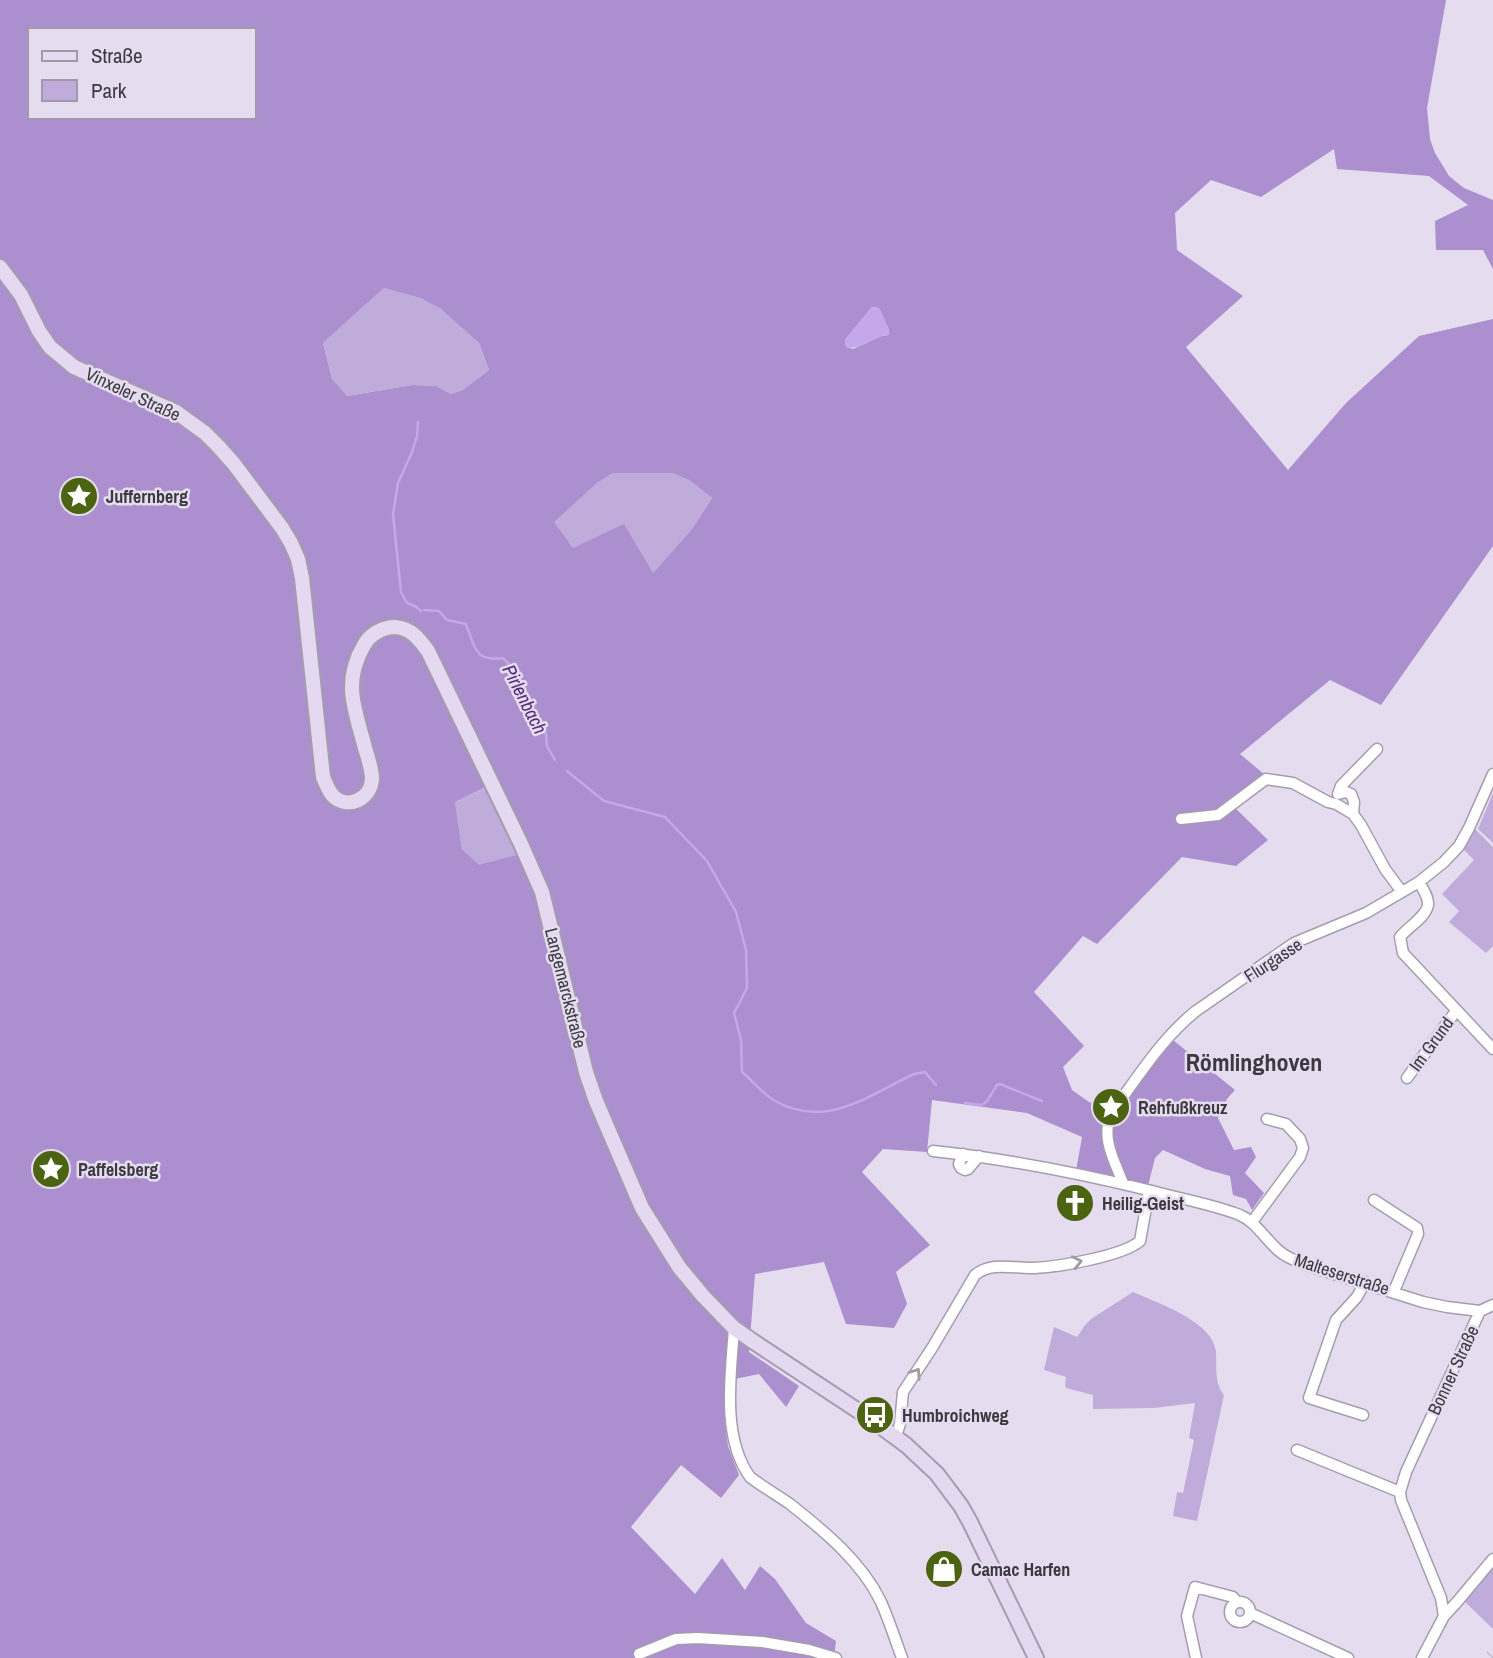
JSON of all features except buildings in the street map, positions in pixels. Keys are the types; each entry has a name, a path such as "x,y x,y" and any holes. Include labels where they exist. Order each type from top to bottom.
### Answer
{"main road":[{"name":"Vinxeler Straße","path":"0,267 21,295 50,347 74,367 176,412 219,447 291,543 298,559 303,594"},
{"name":"Langemarckstraße","path":"303,594 323,777 331,794 338,800 353,803 368,792 372,782 371,767 353,705 353,667 367,640 379,630 388,627 403,628 416,635 428,651 521,844 541,892 586,1072 642,1208 679,1267 734,1328 896,1436 937,1474 961,1506 985,1550 1036,1658"}],"street":[{"path":"1337,799 1341,786 1377,749"},
{"name":"Flurgasse","path":"1123,1183 1108,1144 1108,1121 1168,1036 1181,1023 1294,943 1366,913 1419,882 1444,862 1459,846 1493,774"},
{"path":"1181,819 1218,815 1266,779 1293,783 1328,802 1346,792 1352,794 1353,814"},
{"path":"1337,799 1362,825 1385,869 1402,892"},
{"path":"1419,882 1428,905 1423,914 1400,937 1403,953 1493,1049"},
{"name":"Im Grund","path":"1407,1078 1456,1011"},
{"path":"1252,1222 1300,1157 1303,1148 1300,1139 1286,1124 1267,1119"},
{"name":"Malteserstraße","path":"933,1151 1043,1166 1123,1183 1240,1215 1252,1222 1280,1252 1313,1268 1423,1302 1480,1311"},
{"path":"963,1154 959,1164 965,1170 979,1156"},
{"path":"896,1436 903,1392 975,1275 994,1266 1032,1269 1063,1265 1135,1245 1140,1241 1149,1191"},
{"path":"1374,1200 1417,1228 1417,1241 1394,1292"},
{"path":"1363,1415 1309,1398 1336,1320 1357,1297 1365,1282"},
{"path":"1480,1311 1493,1305"},
{"name":"Bonner Straße","path":"1400,1492 1425,1429 1480,1311"},
{"path":"734,1328 730,1380 731,1427 746,1472 807,1518 848,1555 880,1601 901,1658"},
{"path":"1297,1450 1400,1492 1403,1509 1433,1574 1444,1616"},
{"path":"1422,1658 1444,1616 1493,1559"},
{"path":"1196,1658 1187,1616 1195,1587 1233,1597 1237,1602"},
{"path":"1250,1613 1245,1620 1236,1620 1230,1612 1237,1602 1244,1602 1250,1613 1348,1658"},
{"path":"639,1654 677,1639 698,1638 762,1642 809,1650 836,1658"}],"green space":[{"path":"384,288 440,307 479,343 489,370 463,390 451,394 436,386 413,385 346,396 332,379 323,343"},
{"path":"613,473 672,473 689,480 712,498 692,529 653,573 573,548 553,522 597,483"},
{"path":"485,788 518,855 479,866 462,849 455,802"},
{"path":"1493,793 1493,843 1478,829"},
{"path":"1475,829 1493,847 1493,946 1486,953 1449,922 1459,911 1442,894 1474,860 1463,849"},
{"path":"1133,1292 1183,1315 1206,1332 1213,1341 1217,1380 1224,1395 1197,1521 1173,1516 1177,1492 1183,1493 1194,1440 1189,1438 1195,1403 1154,1408 1093,1409 1093,1395 1066,1388 1066,1377 1044,1370 1054,1327 1077,1337 1091,1319"},
{"path":"1493,1565 1493,1629 1463,1600"}],"shaded area":[{"path":"0,0 1446,0 1427,108 1430,139 1449,176 1464,188 1493,200 1493,269 1483,250 1436,250 1435,221 1468,205 1429,176 1337,169 1334,149 1261,197 1211,180 1175,213 1177,250 1243,296 1186,347 1288,470 1346,403 1419,336 1493,319 1493,546 1381,705 1330,680 1240,754 1265,775 1229,802 1268,840 1236,866 1182,857 1097,944 1083,936 1034,992 1084,1046 1063,1067 1072,1090 1089,1102 1113,1112 1168,1036 1235,1090 1227,1099 1218,1118 1234,1150 1251,1147 1256,1157 1245,1173 1264,1193 1252,1210 1246,1199 1233,1195 1230,1176 1205,1169 1163,1150 1155,1158 1147,1190 1076,1171 1082,1137 1027,1113 932,1100 927,1152 883,1149 862,1172 930,1245 896,1272 907,1304 894,1328 846,1324 824,1262 755,1274 749,1352 799,1386 786,1407 759,1374 725,1381 728,1446 739,1475 721,1498 681,1465 631,1527 695,1594 722,1558 745,1590 760,1566 775,1579 806,1623 836,1641 834,1658 0,1658","holes":["384,288 420,298 440,308 479,343 489,370 463,390 451,394 436,386 413,385 347,396 332,379 323,343","872,307 879,308 889,335 853,349 846,347 845,340","613,473 672,473 689,480 712,498 692,529 653,573 624,524 573,548 554,522 597,483","484,788 517,855 479,865 462,849 455,802"]},
{"path":"872,307 879,308 889,335 857,347 846,347 845,340"}],"waterway":[{"name":"Pirlenbach","path":"418,422 412,452 398,483 393,514 401,592 407,603 421,611"},
{"name":"Pirlenbach","path":"424,610 439,611 447,620 466,624 474,646 481,655 493,659 503,658 513,668 532,714 546,734 547,746 555,760"},
{"name":"Pirlenbach","path":"567,771 604,801 665,817 707,861 736,912 746,950 747,988 734,1013 741,1040 742,1072 766,1095 794,1109 813,1112 847,1106 914,1074 925,1072 936,1085"},
{"name":"Pirlenbach","path":"965,1103 982,1105 1000,1084 1042,1101"}],"place":[{"name":"Juffernberg","path":"79,496"},
{"name":"Rehfußkreuz","path":"1111,1107"},
{"name":"Paffelsberg","path":"51,1169"},
{"name":"Heilig-Geist","path":"1075,1203"},
{"name":"Humbroichweg","path":"875,1415"},
{"name":"Camac Harfen","path":"944,1569"}],"district":[{"name":"Römlinghoven","path":"1254,1062"}]}
